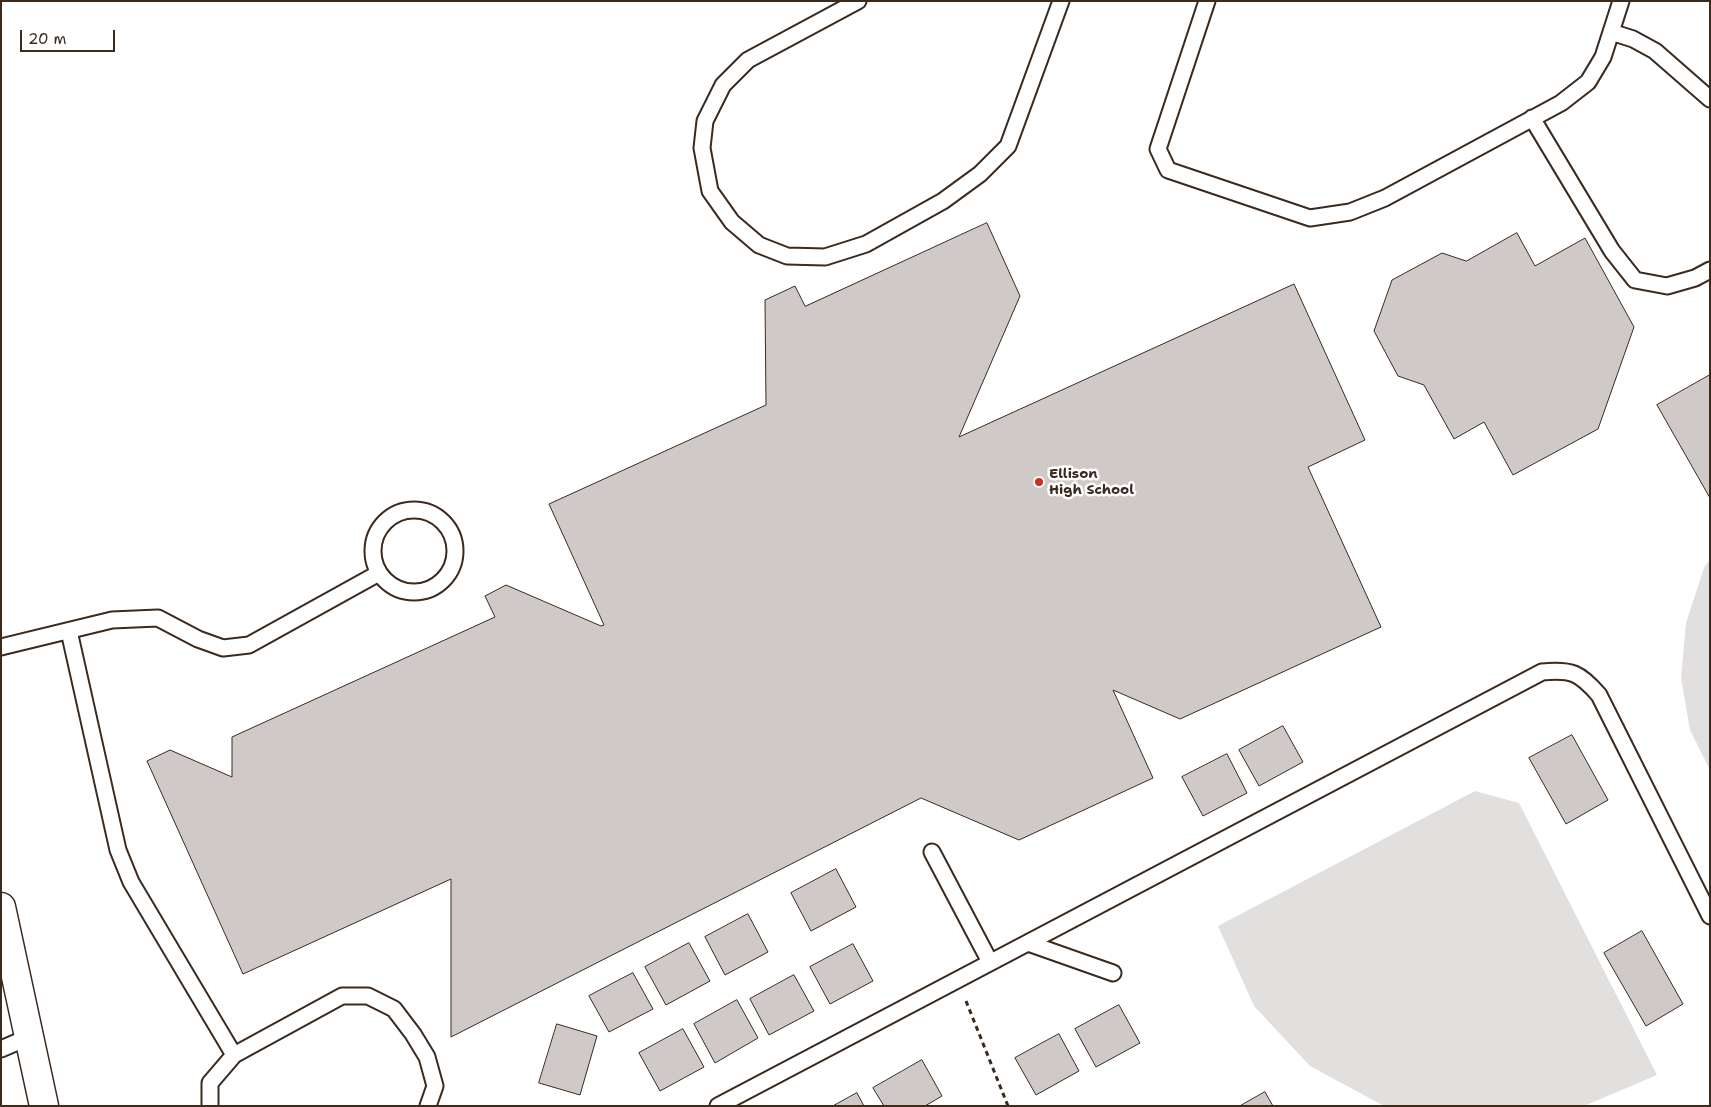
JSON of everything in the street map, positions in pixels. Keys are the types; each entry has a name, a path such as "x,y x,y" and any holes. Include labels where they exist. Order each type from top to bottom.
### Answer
{"main road":[{"path":"1,907 44,1106"}],"lane":[{"path":"858,1 748,60 723,85 706,121 702,148 710,191 732,222 759,245 787,256 825,257 866,244 943,201 980,174 1008,146 1061,1"},
{"path":"1207,1 1158,149 1168,170 1310,218 1350,212 1385,198 1561,103 1588,82 1603,57 1621,1"},
{"path":"1611,32 1633,39 1655,51 1710,98"},
{"path":"1532,118 1612,251 1635,280 1667,286 1695,278 1710,270"},
{"path":"413,509 430,512 444,521 454,535 456,551 453,568 443,581 431,589 416,592 402,591 389,584 379,573 373,557 374,539 382,524 396,513 413,509"},
{"path":"1,647 112,620 158,618 198,639 223,648 249,645 379,573"},
{"path":"69,631 118,850 131,882 234,1056"},
{"path":"718,1106 1542,672 1562,670 1584,678 1600,695 1710,916"},
{"path":"932,852 990,962"},
{"path":"1028,943 1113,973"},
{"path":"210,1106 210,1083 234,1056 342,996 368,996 394,1009 427,1057 435,1086 428,1106"},
{"path":"1,1049 29,1038"}],"path":[{"path":"957,980 1008,1106"}],"shaded area":[{"path":"1710,559 1710,770 1690,730 1681,678 1686,623 1704,568"},
{"path":"1475,791 1519,803 1657,1075 1584,1106 1384,1106 1310,1066 1254,1006 1218,926"}],"building":[{"path":"987,223 1020,296 959,437 1294,284 1365,440 1308,467 1381,627 1180,719 1113,690 1153,778 1019,840 921,798 451,1037 451,879 243,974 147,761 170,750 232,777 232,737 495,617 485,596 506,585 601,626 604,625 549,504 766,405 765,300 795,286 805,306"},
{"path":"1517,233 1535,266 1585,238 1634,327 1598,429 1513,475 1484,422 1454,439 1424,385 1398,376 1374,331 1392,280 1442,253 1466,261"},
{"path":"1710,375 1710,498 1657,405"},
{"path":"1283,726 1303,762 1259,786 1239,750"},
{"path":"1572,735 1608,800 1566,824 1529,758"},
{"path":"1227,754 1247,793 1203,816 1182,777"},
{"path":"836,869 856,907 811,931 791,893"},
{"path":"748,914 768,952 725,975 705,937"},
{"path":"1642,931 1683,1004 1646,1026 1604,953"},
{"path":"689,943 710,981 666,1005 645,967"},
{"path":"853,944 873,981 830,1004 810,967"},
{"path":"633,973 653,1009 609,1032 589,996"},
{"path":"794,975 814,1011 769,1035 750,999"},
{"path":"737,1000 758,1038 715,1063 694,1024"},
{"path":"1119,1005 1140,1043 1096,1067 1075,1029"},
{"path":"557,1024 597,1036 580,1095 539,1083"},
{"path":"683,1029 704,1067 660,1091 639,1053"},
{"path":"1059,1034 1079,1071 1036,1095 1015,1058"},
{"path":"922,1060 942,1096 925,1106 884,1106 873,1088"},
{"path":"1265,1092 1273,1106 1240,1106"},
{"path":"857,1093 864,1106 833,1106"}],"place":[{"name":"Ellison High School","path":"1039,482"}]}
